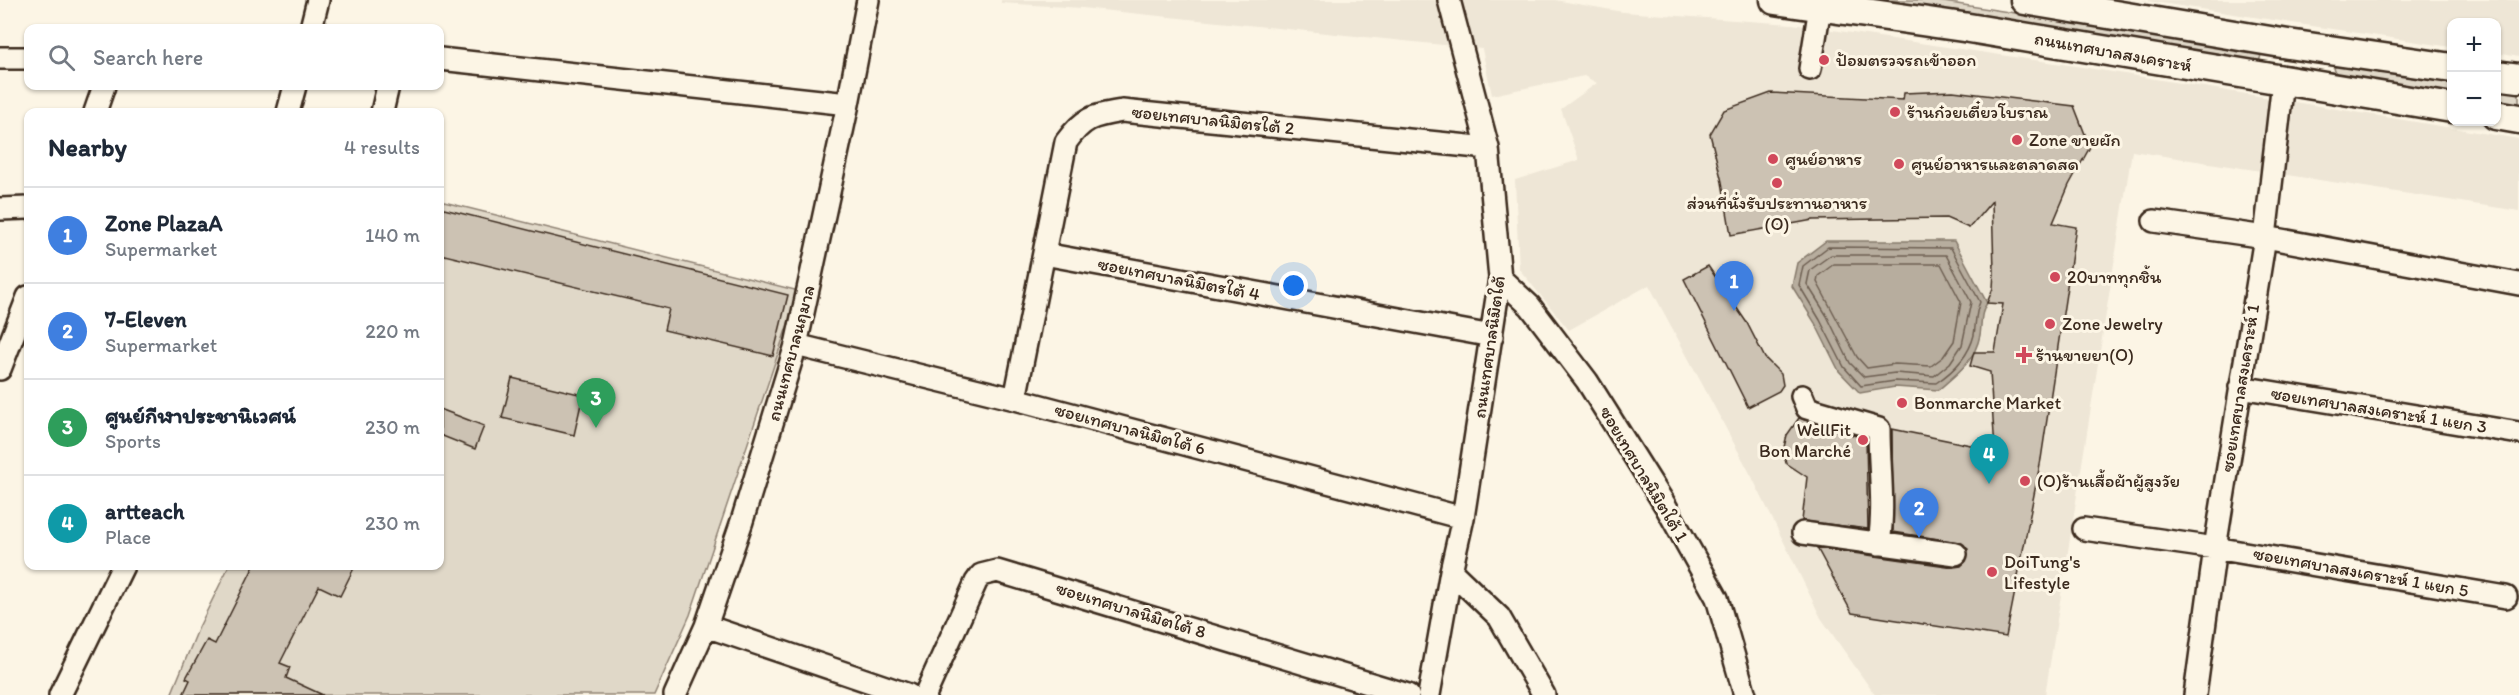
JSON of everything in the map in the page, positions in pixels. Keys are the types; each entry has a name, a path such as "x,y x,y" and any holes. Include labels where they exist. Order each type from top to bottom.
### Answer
{"street":[{"path":"312,24 318,0"},
{"name":"ถนนเทศบาลนฤมาล","path":"675,695 706,626 742,521 796,345 868,0"},
{"name":"ถนนเทศบาลนิมิตใต้","path":"1429,695 1463,518 1500,278 1488,148 1449,0"},
{"name":"ถนนเทศบาลสงเคราะห์","path":"1774,0 1964,27 2447,107"},
{"name":"ถนนเทศบาลสงเคราะห์","path":"2025,0 2288,44 2447,67"},
{"path":"1810,69 1820,6"},
{"path":"2283,81 2288,44"},
{"path":"0,58 24,58"},
{"path":"444,59 848,104"},
{"path":"2501,76 2519,78"},
{"name":"ซอยเทศบาลสงเคราะห์ 1","path":"2195,695 2215,548 2265,237 2283,81"},
{"path":"96,108 103,90"},
{"path":"289,108 294,90"},
{"path":"383,108 387,90"},
{"name":"ซอยเทศบาลนิมิตรใต้ 2","path":"1015,399 1066,142 1078,125 1092,116 1122,111 1488,148"},
{"path":"2501,116 2519,119"},
{"path":"0,209 24,208"},
{"path":"2154,222 2265,237 2519,284"},
{"name":"ซอยเทศบาลนิมิตรใต้ 4","path":"1044,254 1492,336"},
{"name":"ซอยเทศบาลนิมิตใต้ 1","path":"1500,278 1530,306 1587,381 1665,505 1717,598 1746,695"},
{"path":"0,369 24,307"},
{"name":"ซอยเทศบาลนิมิตใต้ 6","path":"796,345 1015,399 1463,518"},
{"name":"ซอยเทศบาลสงเคราะห์ 1 แยก 3","path":"2240,387 2519,433"},
{"path":"1802,396 1807,408 1880,429 1883,490 1881,499 1884,513 1880,544"},
{"name":"ซอยเทศบาลสงเคราะห์ 1 แยก 5","path":"2084,529 2215,548 2506,597"},
{"path":"1803,533 1956,555"},
{"path":"60,695 121,570"},
{"name":"ซอยเทศบาลนิมิตใต้ 8","path":"925,695 976,582 981,575 997,571 1408,695"},
{"path":"1451,571 1499,617 1544,695"},
{"path":"706,626 909,695"}],"shaded area":[{"name":"Bonmarche Market","path":"1001,0 1555,0 1623,12 1792,24 2082,67 2519,139 2519,211 2132,151 2045,695 1875,695 1821,618 1752,477 1649,285 1569,330 1519,269 1515,180 1579,160 1561,109 1597,83 1584,76 1492,95 1482,49 1082,8 1001,3"},
{"path":"1843,0 1931,0 2256,50 2261,55 2259,62"},
{"path":"2141,0 2519,0 2519,57 2501,54 2501,18 2447,18 2447,46"},
{"path":"2342,62 2447,80 2447,96 2343,78 2336,74 2334,68"},
{"path":"2501,90 2519,92 2519,108 2501,105"},
{"path":"444,202 799,291 690,615 654,695 171,695 199,627 227,570 444,570"}],"water":[{"path":"1826,241 1954,241 1987,303 1982,314 1978,344 1970,360 1938,390 1895,387 1860,393 1839,371 1815,323 1792,286 1797,263"}],"building":[{"path":"1953,91 2074,106 2090,147 2069,185 2053,223 2076,227 2041,459 2006,637 1852,613 1817,548 1954,567 1961,566 1966,561 1968,549 1958,542 1893,532 1892,429 1995,450 1990,372 1970,366 1974,352 1995,352 2003,304 1987,303 1993,288 1994,271 1992,201 1969,228 1946,218 1813,220 1731,235 1722,182 1710,134 1724,110 1771,93 1903,100 1904,93"},
{"path":"444,209 788,295 773,356 664,330 669,309 444,255"},
{"path":"1708,266 1747,323 1765,358 1781,374 1783,385 1779,391 1748,407 1684,279"},
{"path":"512,378 583,395 574,435 502,418"},
{"path":"444,411 484,426 475,449 444,437"},
{"path":"1799,418 1866,439 1868,529 1802,521 1807,477 1786,463 1783,451 1787,435"},
{"path":"252,570 353,570 340,596 319,586 280,663 290,667 286,678 323,695 183,695 190,680 186,678 207,640 215,644"}],"place":[{"name":"ป้อมตรวจรถเข้าออก","path":"1824,60"},
{"name":"ร้านก๋วยเตี๋ยวโบราณ","path":"1895,112"},
{"name":"Zone ขายผัก","path":"2017,140"},
{"name":"ศูนย์อาหาร","path":"1773,159"},
{"name":"ศูนย์อาหารและตลาดสด","path":"1899,164"},
{"name":"ส่วนที่นั่งรับประทานอาหาร (O)","path":"1777,183"},
{"name":"20บาททุกชิ้น","path":"2055,277"},
{"name":"Zone PlazaA","path":"1734,311"},
{"name":"Zone Jewelry","path":"2050,324"},
{"name":"ร้านขายยา(O)","path":"2024,355"},
{"name":"Bonmarche Market","path":"1902,403"},
{"name":"ศูนย์กีฬาประชานิเวศน์","path":"596,428"},
{"name":"WellFit Bon Marché","path":"1863,440"},
{"name":"(O)ร้านเสื้อผ้าผู้สูงวัย","path":"2025,481"},
{"name":"artteach","path":"1989,484"},
{"name":"7-Eleven","path":"1919,538"},
{"name":"DoiTung's Lifestyle","path":"1992,572"}]}
